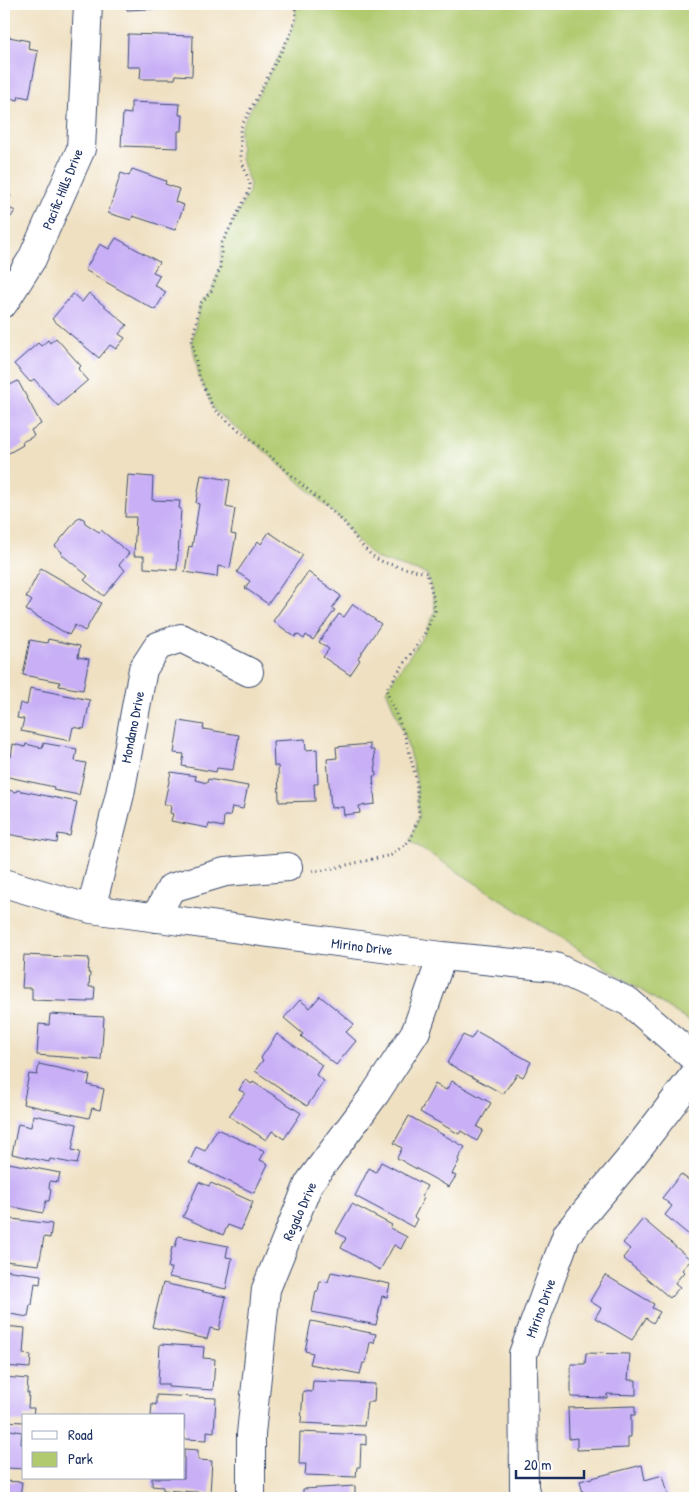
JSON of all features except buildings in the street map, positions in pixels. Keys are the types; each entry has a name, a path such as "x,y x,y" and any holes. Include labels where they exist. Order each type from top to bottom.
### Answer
{"street":[{"name":"Pacific Hills Drive","path":"4,303 32,260 81,149 88,4"},
{"name":"Mondano Drive","path":"91,909 120,794 143,670 158,646 181,638 249,672"},
{"path":"155,918 171,888 225,872 288,867"},
{"name":"Mirino Drive","path":"4,883 91,909 442,956 555,967 629,1002 695,1059"},
{"name":"Regalo Drive","path":"251,1498 251,1434 266,1290 309,1183 375,1094 416,1031 442,956"},
{"name":"Mirino Drive","path":"527,1498 524,1488 523,1354 567,1234 629,1160 695,1074"}],"path":[{"path":"288,867 320,871 391,856 410,841 420,816 416,778 405,736 386,690 424,635 435,612 427,574 375,558 355,538 345,523 260,447 214,410 199,376 192,342 200,304 211,291 220,268 222,243 249,192 250,184 241,159 240,128 290,35 296,17 295,4"}],"green space":[{"path":"295,4 695,4 695,1025 410,841 419,816 416,778 405,736 386,690 424,635 435,612 427,574 375,558 355,538 345,523 260,447 214,410 199,376 192,342 200,304 211,291 220,268 222,243 249,192 250,184 241,159 240,129 290,35 296,17"}]}
